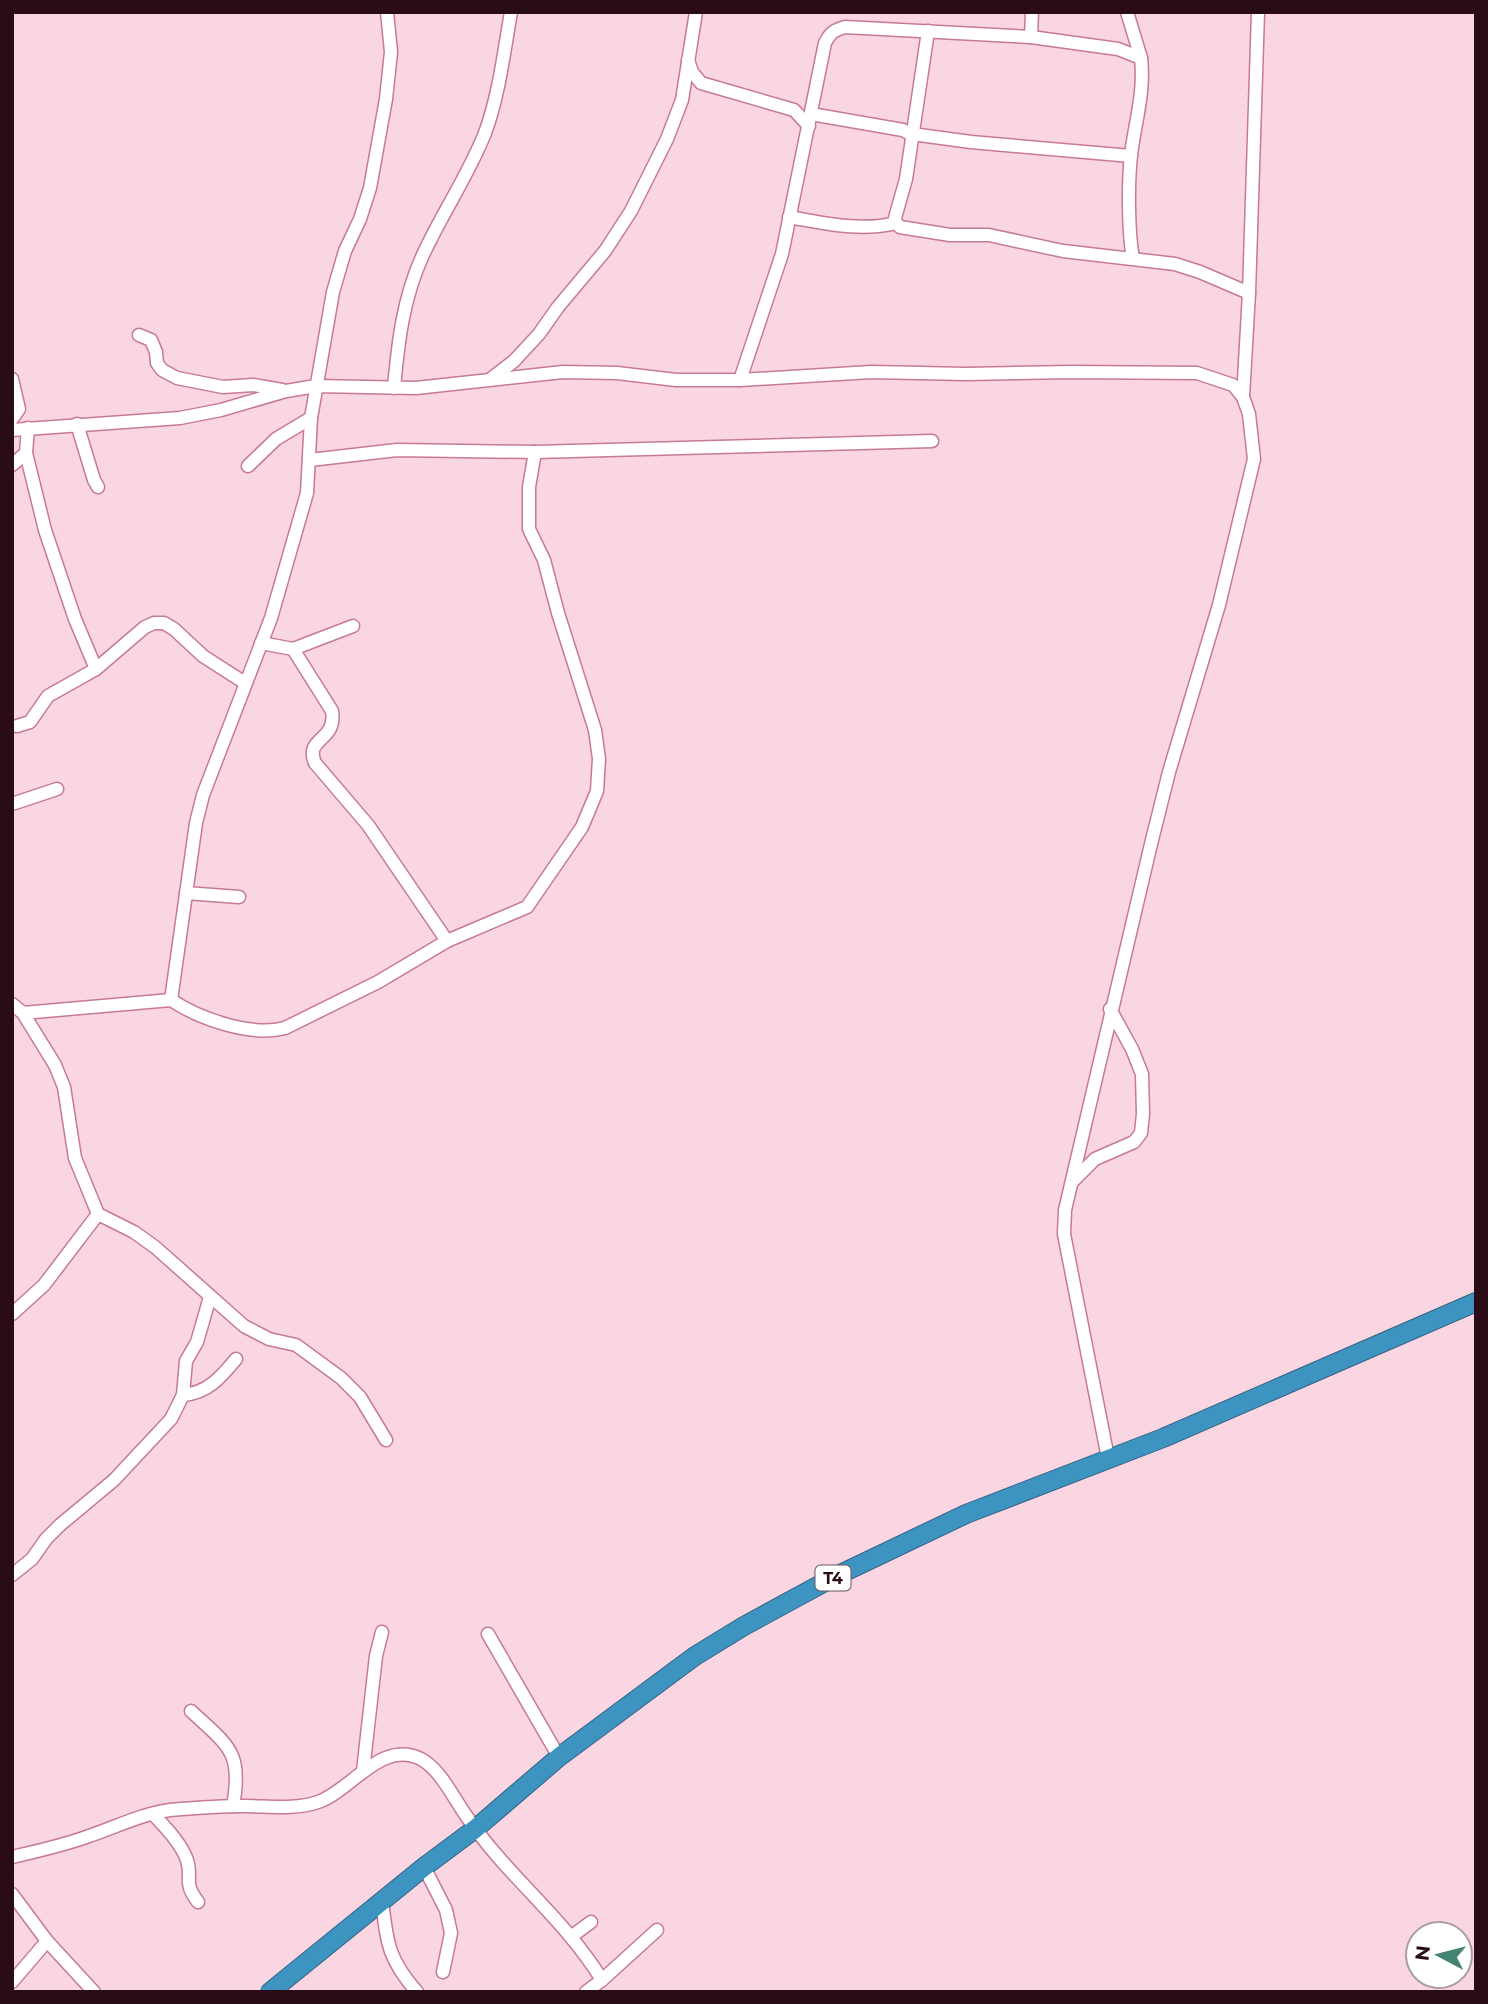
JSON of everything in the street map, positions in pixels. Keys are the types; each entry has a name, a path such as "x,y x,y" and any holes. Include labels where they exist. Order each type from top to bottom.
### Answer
{"highway":[{"name":"T4","path":"270,1992 475,1829 559,1757 684,1664 744,1626 836,1576 966,1514 1163,1438 1476,1302"}],"street":[{"path":"171,1000 203,795 275,607 307,493 311,418 336,282 370,188 386,99 390,64 387,12"},
{"path":"394,388 398,338 406,298 422,256 485,132 497,91 511,12"},
{"path":"683,12 693,29"},
{"path":"492,379 514,361 539,334 605,251 631,211 667,139 682,100 696,12"},
{"path":"1031,37 1032,12"},
{"path":"1127,12 1141,58 1141,103 1131,156 1130,243 1133,258"},
{"path":"1108,1458 1064,1234 1065,1210 1110,1009 1169,772 1219,606 1251,472 1251,426 1243,397 1258,12"},
{"path":"740,380 774,282 825,43 830,34 845,27 1031,37 1118,49 1141,58"},
{"path":"896,223 896,211 906,179 929,31"},
{"path":"688,59 692,72 701,83 794,110 810,120 903,130 912,134 971,142 1131,156"},
{"path":"682,100 701,83"},
{"path":"794,110 815,95"},
{"path":"789,217 872,228 896,223 914,231 989,235 1063,251 1175,264 1249,293"},
{"path":"139,335 151,340 155,345 157,363 162,370 177,378 223,387 253,385 286,391"},
{"path":"12,430 180,418 316,386 428,387 492,379 592,372 676,380 740,380 871,372 1197,373 1233,385 1243,397"},
{"path":"12,379 19,410 12,419"},
{"path":"248,466 276,439 311,418"},
{"path":"77,424 98,487"},
{"path":"28,428 26,453 45,530 75,619 96,669"},
{"path":"310,460 397,450 535,452 932,441"},
{"path":"23,1013 171,1000 191,1013 214,1021 271,1031 285,1028 378,982 447,942 527,907 582,827 597,791 600,759 595,730 544,560 530,529 529,487 535,452"},
{"path":"12,465 26,453"},
{"path":"17,726 30,722 48,696 96,669 145,627 154,623 164,623 174,629 203,656 245,683"},
{"path":"261,643 293,649 353,626"},
{"path":"88,649 109,659"},
{"path":"293,649 332,711 334,722 331,730 315,745 313,751 315,763 368,825 447,942"},
{"path":"12,804 57,789"},
{"path":"186,893 239,897"},
{"path":"12,1004 23,1013 55,1065 64,1087 75,1158 97,1214 134,1232 155,1247 244,1326 269,1339 296,1345 341,1378 359,1397 386,1440"},
{"path":"1070,1184 1095,1158 1133,1142 1141,1133 1142,1074 1110,1009"},
{"path":"12,1314 44,1285 97,1214"},
{"path":"12,1575 32,1559 60,1525 114,1480 171,1419 183,1395 186,1361 197,1342 210,1297"},
{"path":"183,1395 207,1389 236,1359"},
{"path":"363,1771 376,1656 382,1632"},
{"path":"488,1634 559,1757"},
{"path":"191,1711 233,1753 237,1768 233,1806"},
{"path":"12,1857 89,1836 117,1824 153,1814 233,1806 297,1806 321,1802 386,1757 419,1758 433,1769 475,1829 572,1936 602,1980"},
{"path":"153,1814 184,1852 189,1868 187,1885 198,1902"},
{"path":"424,1867 446,1910 452,1933 443,1972"},
{"path":"12,1894 47,1941 94,1992"},
{"path":"382,1901 387,1942 393,1962 417,1992"},
{"path":"572,1936 591,1922"},
{"path":"586,1992 657,1930"},
{"path":"12,1982 47,1941"}]}
